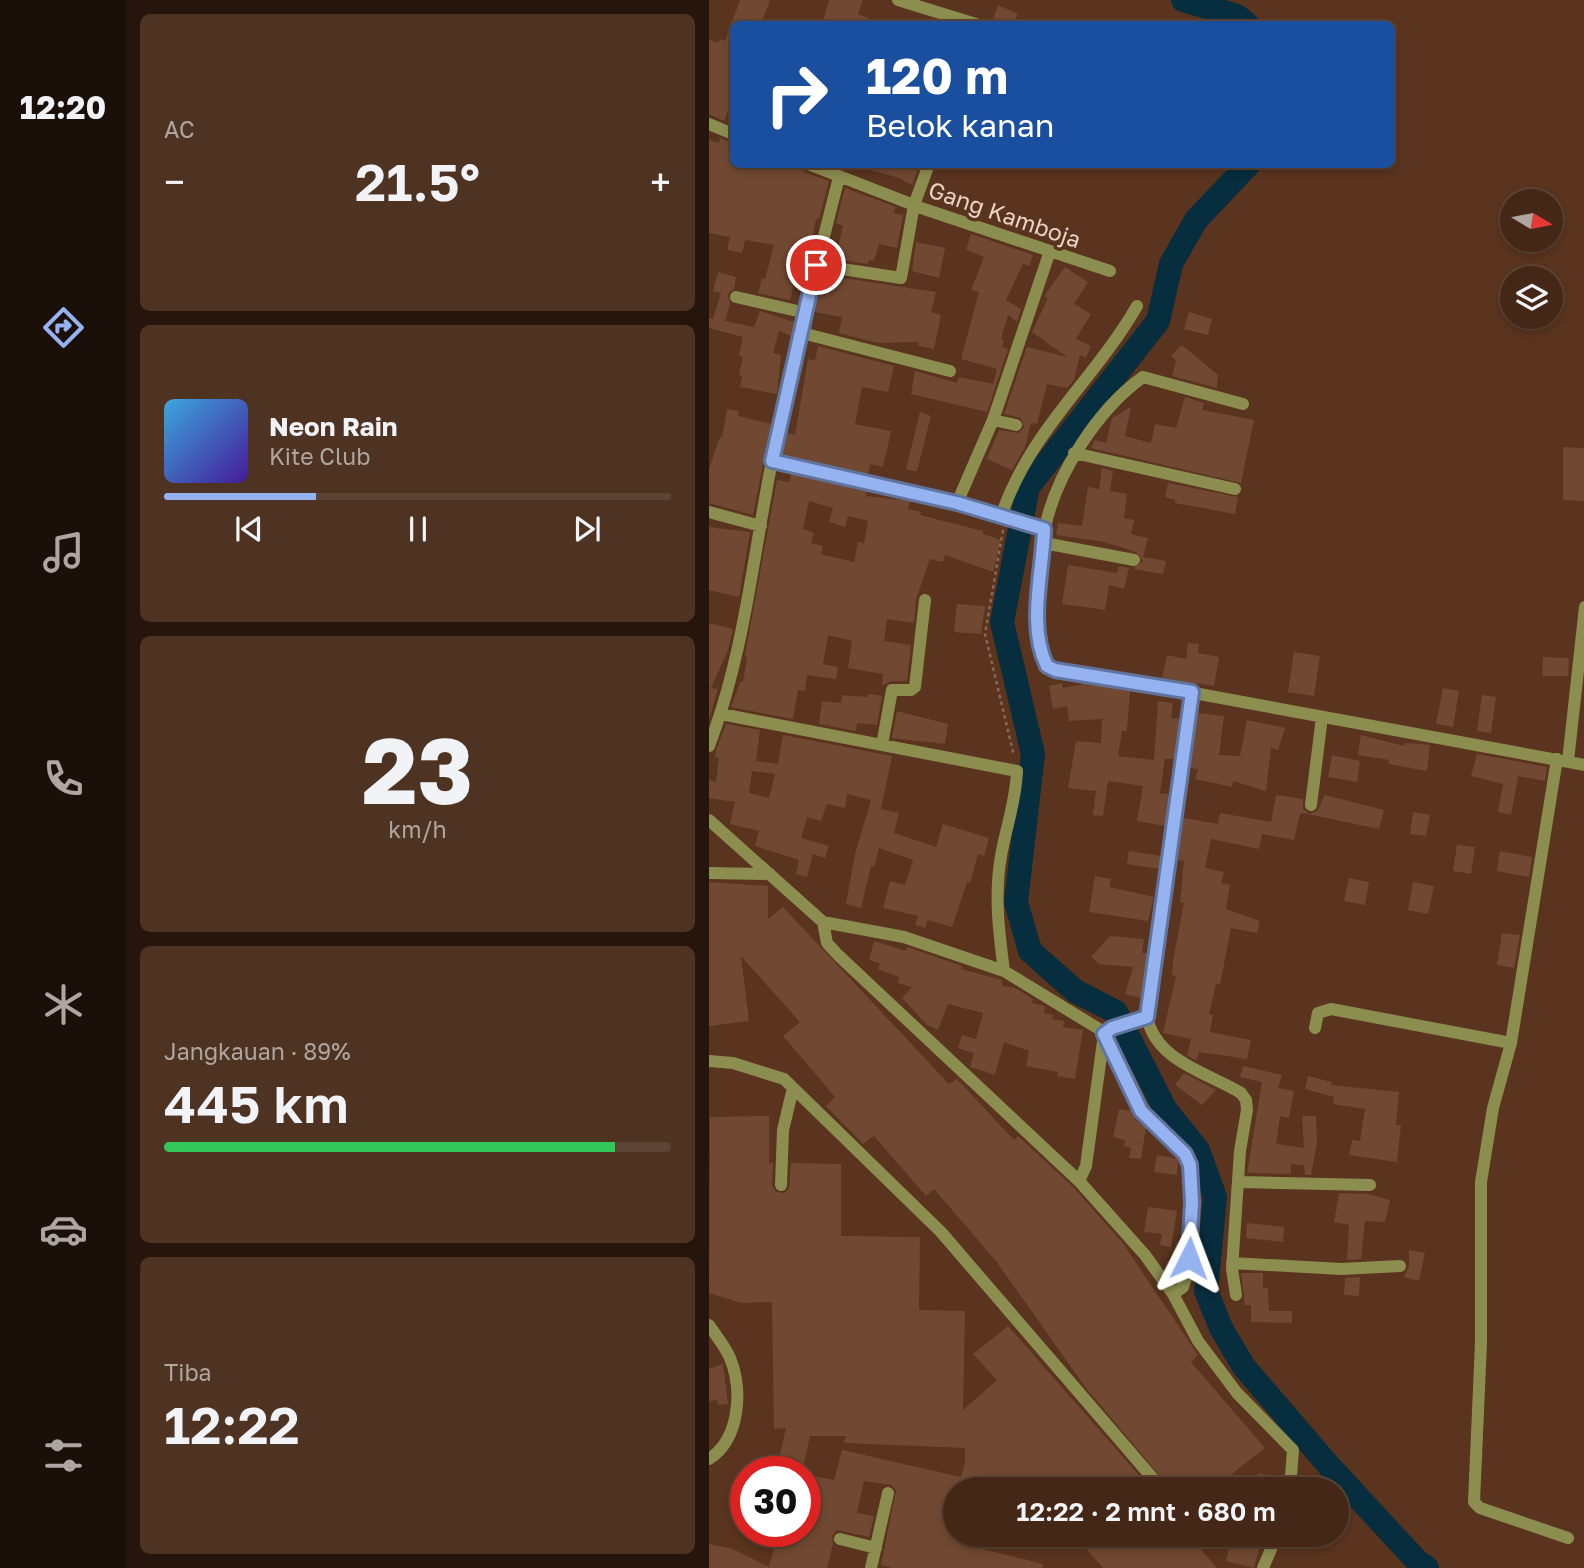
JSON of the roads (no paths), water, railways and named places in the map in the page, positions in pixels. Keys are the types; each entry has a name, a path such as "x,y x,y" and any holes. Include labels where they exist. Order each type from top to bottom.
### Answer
{"street":[{"path":"898,0 966,21"},
{"path":"709,124 730,133"},
{"name":"Gang Kamboja","path":"818,168 914,205 1110,271"},
{"path":"816,265 900,279 914,205 928,168"},
{"path":"709,746 721,714 772,461 816,265 839,177"},
{"path":"957,503 993,420 1050,251"},
{"path":"736,298 806,313"},
{"path":"1005,517 1010,490 1035,442 1120,335 1137,306"},
{"path":"802,333 949,371"},
{"path":"1243,404 1143,377 1100,420 1074,453 1041,528 1044,543 1038,618 1039,643 1047,666 1055,670 1192,692 1584,765"},
{"path":"993,420 1016,425"},
{"path":"1074,453 1235,489"},
{"path":"772,461 957,503 1041,528"},
{"path":"709,512 761,526"},
{"path":"1044,543 1134,560"},
{"path":"882,745 892,690 911,690 915,687 925,600"},
{"path":"1568,1538 1480,1508 1474,1502 1481,1343 1481,1182 1493,1108 1511,1043 1562,760 1584,607"},
{"path":"1192,692 1143,1019 1162,1048 1245,1097 1247,1119 1240,1151 1232,1263 1236,1295"},
{"path":"721,714 1017,771 1014,806 1000,860 997,917 1004,971"},
{"path":"1311,805 1322,717"},
{"path":"709,820 823,922 904,937 1004,971 1108,1031 1141,1111 1185,1154 1190,1165 1192,1202 1187,1275 1183,1287 1173,1294"},
{"path":"709,873 770,874"},
{"path":"823,922 827,943 838,955 1079,1181 1145,1255 1173,1294 1198,1341 1237,1393 1293,1450 1291,1477"},
{"path":"1315,1028 1318,1013 1331,1009 1511,1043"},
{"path":"1108,1031 1143,1019"},
{"path":"1079,1181 1086,1166 1108,1031"},
{"path":"709,1061 733,1063 784,1079 941,1232 1152,1477"},
{"path":"781,1185 783,1130 793,1088"},
{"path":"1238,1182 1370,1185"},
{"path":"1232,1263 1341,1269 1400,1266"},
{"path":"709,1325 731,1361 737,1400 730,1436 709,1459"},
{"path":"871,1568 888,1493"},
{"path":"840,1539 876,1548"},
{"path":"1263,1568 1272,1547"}],"waterway":[{"path":"1183,0 1237,16 1243,21"},
{"path":"1245,168 1196,220 1171,264 1158,321 1028,487 1002,622 1033,754 1016,902 1030,951 1075,991 1116,1012 1165,1109 1198,1150 1215,1197 1206,1291 1221,1328 1244,1367 1330,1467 1417,1561 1427,1568"}]}
